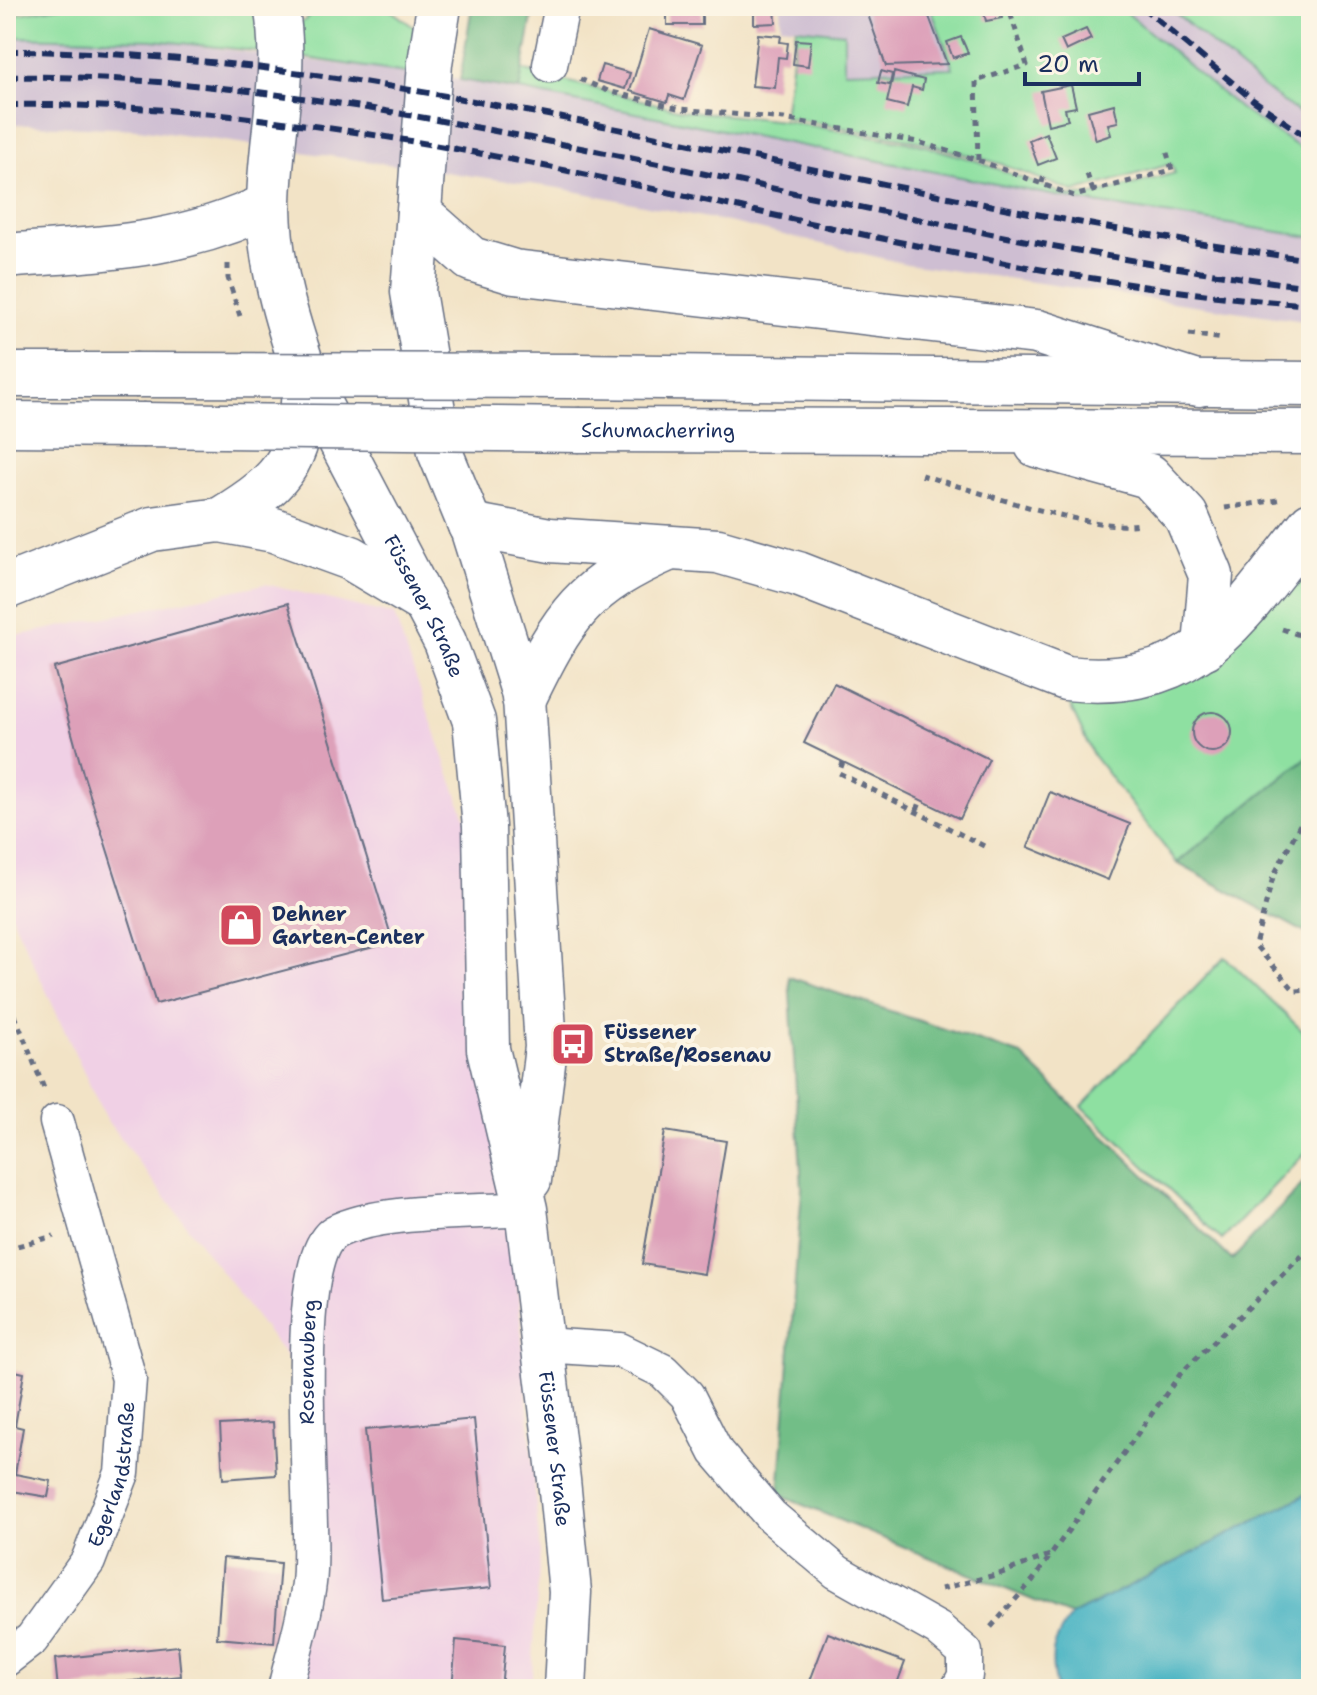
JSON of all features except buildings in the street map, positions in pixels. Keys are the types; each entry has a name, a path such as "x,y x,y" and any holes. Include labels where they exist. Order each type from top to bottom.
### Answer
{"main road":[{"name":"Füssener Straße","path":"285,11 269,205 277,281 305,374"},
{"name":"Füssener Straße","path":"429,11 430,63 413,292 440,452 470,525"},
{"path":"6,256 156,244 227,225 269,205"},
{"path":"419,213 471,259 514,272 1037,332 1199,384"},
{"path":"220,520 263,494 294,453 303,419 305,374"},
{"path":"6,375 577,376 1311,384"},
{"name":"Schumacherring","path":"6,424 580,430 1311,432"},
{"path":"980,429 1149,476 1186,516 1211,575 1205,647"},
{"path":"470,525 550,540 718,551 798,574 1066,678 1099,681 1134,679 1172,668 1205,647 1239,613 1298,513"},
{"path":"6,587 152,529 220,520 274,530 351,558 423,601"},
{"path":"524,698 553,636 580,602 626,567 674,546"}],"street":[{"path":"550,65 562,6"},
{"name":"Füssener Straße","path":"305,374 445,642 474,721 484,826 488,1049 526,1209 570,1592 565,1689"},
{"name":"Füssener Straße","path":"470,525 524,698 546,1047 526,1209"},
{"name":"Egerlandstraße","path":"6,1659 32,1639 88,1561 122,1473 129,1379 57,1122"},
{"name":"Rosenauberg","path":"285,1689 310,1581 307,1377 313,1266 321,1249 332,1233 373,1219 526,1209"},
{"path":"542,1345 620,1350 663,1371 687,1395 716,1452 771,1516 837,1572 938,1629 965,1652 965,1676 958,1689"}],"path":[{"path":"6,12 47,6"},
{"path":"978,160 976,81 1029,65 1010,20 1008,6"},
{"path":"550,65 608,91 681,109 784,119 894,135 978,160 1074,196 1172,170 1167,153"},
{"path":"1087,174 1093,192"},
{"path":"1042,183 1044,175"},
{"path":"919,474 1042,509 1124,527 1272,499 1298,513"},
{"path":"843,762 839,773 986,847"},
{"path":"917,810 921,800"},
{"path":"1311,803 1273,877 1255,945 1295,991 1311,990"},
{"path":"6,993 57,1122"},
{"path":"6,1249 85,1228"},
{"path":"965,1652 1005,1614 1051,1555 1181,1373 1311,1247"},
{"path":"928,1588 938,1590 999,1574 1051,1555"}],"shaded area":[{"path":"780,6 930,6 954,68 844,71 844,33 781,26"},
{"path":"1119,6 1167,6 1263,87 1311,122 1311,155 1240,109"},
{"path":"6,37 152,40 460,80 781,139 1082,201 1311,237 1311,322 907,264 737,224 559,188 138,129 6,124"},
{"path":"265,584 394,615 468,826 511,1208 540,1552 531,1689 267,1689 294,1602 299,1374 105,1118 6,904 6,638"}],"green space":[{"path":"63,6 260,6 264,52 152,40 6,37 6,16"},
{"path":"322,6 385,6 423,34 419,75 299,57 301,23"},
{"path":"472,6 534,6 519,90 460,80"},
{"path":"930,6 1119,6 1240,109 1311,155 1311,237 1082,201 519,90 522,70 681,110 783,121 918,144 977,161 1069,196 1094,195 1175,173 1171,164 1074,192 1001,164 918,141 784,117 796,28 844,33 844,71 953,68"},
{"path":"1167,6 1311,6 1311,122 1263,87"},
{"path":"1311,552 1311,754 1177,863 1093,755 1064,693 1099,697"},
{"path":"1311,754 1311,936 1177,863"},
{"path":"1225,957 1311,1039 1311,1147 1222,1240 1082,1106"},
{"path":"789,977 1021,1055 1232,1260 1311,1175 1311,1492 1071,1616 779,1495 802,1188"}],"water":[{"path":"1311,1492 1311,1689 1056,1689 1053,1650 1071,1616"}],"railway":[{"path":"1141,6 1253,100 1311,140"},
{"path":"6,51 78,52 220,63 362,82 573,120 1033,214 1311,260"},
{"path":"6,77 147,81 358,106 566,145 1030,242 1311,287"},
{"path":"6,105 172,111 335,129 498,157 984,259 1147,287 1311,305"}],"place":[{"name":"Dehner Garten-Center","path":"241,925"},
{"name":"Füssener Straße/Rosenau","path":"573,1044"}]}
